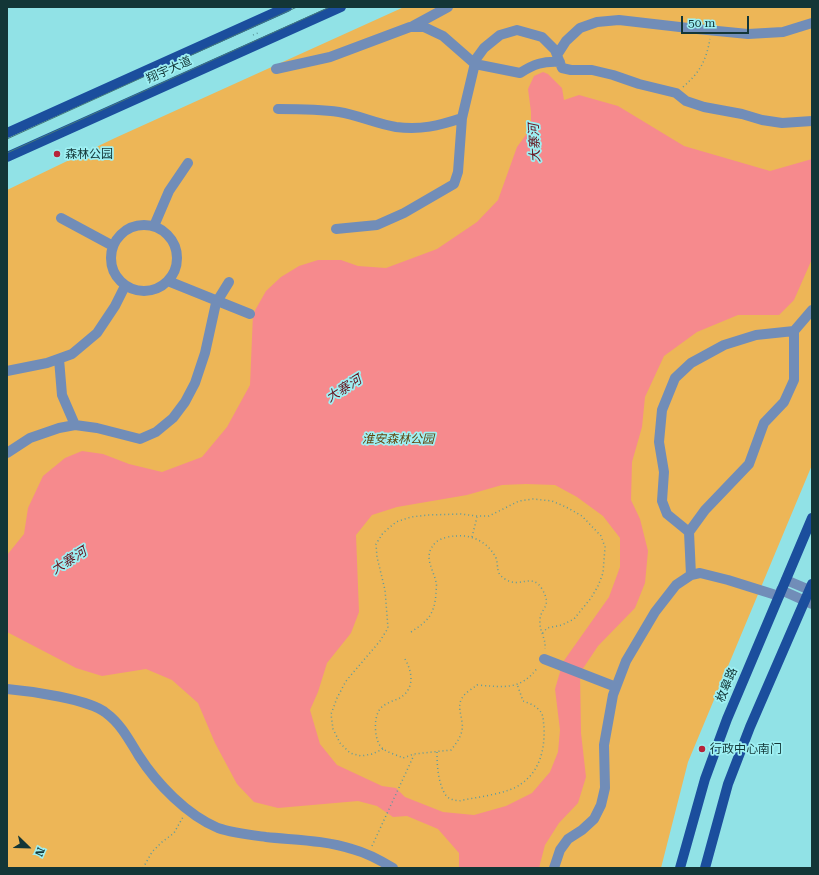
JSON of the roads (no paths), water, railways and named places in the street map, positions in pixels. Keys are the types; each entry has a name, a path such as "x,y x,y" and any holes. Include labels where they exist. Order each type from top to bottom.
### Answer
{"main road":[{"name":"翔宇大道","path":"7,133 287,7"},
{"name":"翔宇大道","path":"7,157 341,7"},
{"name":"枚皋路","path":"680,868 691,824 705,779 727,719 812,518"},
{"path":"705,868 728,784 750,727 809,602 811,588"}],"street":[{"path":"276,68 330,57 410,27 448,7"},
{"path":"558,59 566,41 580,28 597,22 619,20 748,34 783,32 812,23"},
{"path":"410,27 424,27 443,36 475,64 520,73 534,65 558,59"},
{"path":"336,229 377,225 404,213 454,184 458,172 462,118 476,59 484,48 500,35 517,30 542,37 555,50 562,68 571,70 592,70 613,75 639,84 676,93 686,101 704,107 742,114 762,120 782,123 812,121"},
{"path":"278,109 310,109 340,112 395,126 418,128 438,126 462,118"},
{"path":"154,226 169,191 188,163"},
{"path":"62,218 113,246"},
{"path":"148,224 154,226 159,227 168,234 175,243 178,254 177,265 173,275 168,281 157,289 146,292 135,290 125,286 112,268 111,257 113,246 119,236 127,229 137,225 148,224"},
{"path":"168,281 250,314"},
{"path":"7,453 30,438 59,428 75,425 97,428 140,439 156,432 173,418 185,402 195,383 205,353 218,301 229,282"},
{"path":"7,371 47,363 72,354 97,333 116,306 125,286"},
{"path":"689,532 667,514 662,501 664,472 659,442 662,410 676,378 691,362 724,345 756,335 794,330 812,310"},
{"path":"691,575 689,532 705,510 749,464 764,422 784,402 794,380 794,330"},
{"path":"59,359 62,395 75,425"},
{"path":"554,868 560,850 568,839 594,820 602,805 605,788 604,745 613,695 626,661 655,612 676,585 691,575 700,574 780,593 809,602"},
{"path":"786,580 811,588"},
{"path":"544,659 616,687"},
{"path":"7,689 82,702 106,712 124,731 139,757 167,791 187,809 219,828 250,835 325,843 352,848 377,858 393,868"}],"water":[{"name":"大寨河","path":"543,72 548,74 562,88 564,100 579,95 618,106 684,146 770,171 812,159 812,259 794,300 779,315 738,315 697,332 664,356 645,397 642,427 632,462 631,500 640,519 648,551 645,583 635,608 598,646 580,673 581,733 586,777 578,803 559,823 545,845 539,868 459,868 459,853 438,829 407,816 393,817 377,806 358,801 278,808 254,802 237,784 215,743 198,703 172,680 146,669 102,676 76,668 7,632 7,555 24,534 28,508 43,476 65,458 82,451 103,454 129,464 162,472 202,457 227,427 250,385 253,314 266,291 281,277 299,266 318,260 341,260 358,266 386,268 437,249 477,222 498,200 517,147 531,128 531,112 528,89 534,76","holes":["502,485 555,485 577,497 603,516 620,538 620,567 609,597 563,662 555,689 560,730 558,752 550,772 532,793 506,806 474,815 443,812 405,797 396,788 382,786 337,765 320,744 310,710 318,692 327,663 351,633 359,612 356,535 372,515 397,507 467,495"]}],"tram line":[{"path":"7,139 297,7"},
{"path":"7,153 330,7"}],"place":[{"name":"森林公园","path":"57,154"},
{"name":"行政中心南门","path":"702,749"}],"park label":[{"name":"淮安森林公园","path":"398,439"}]}
